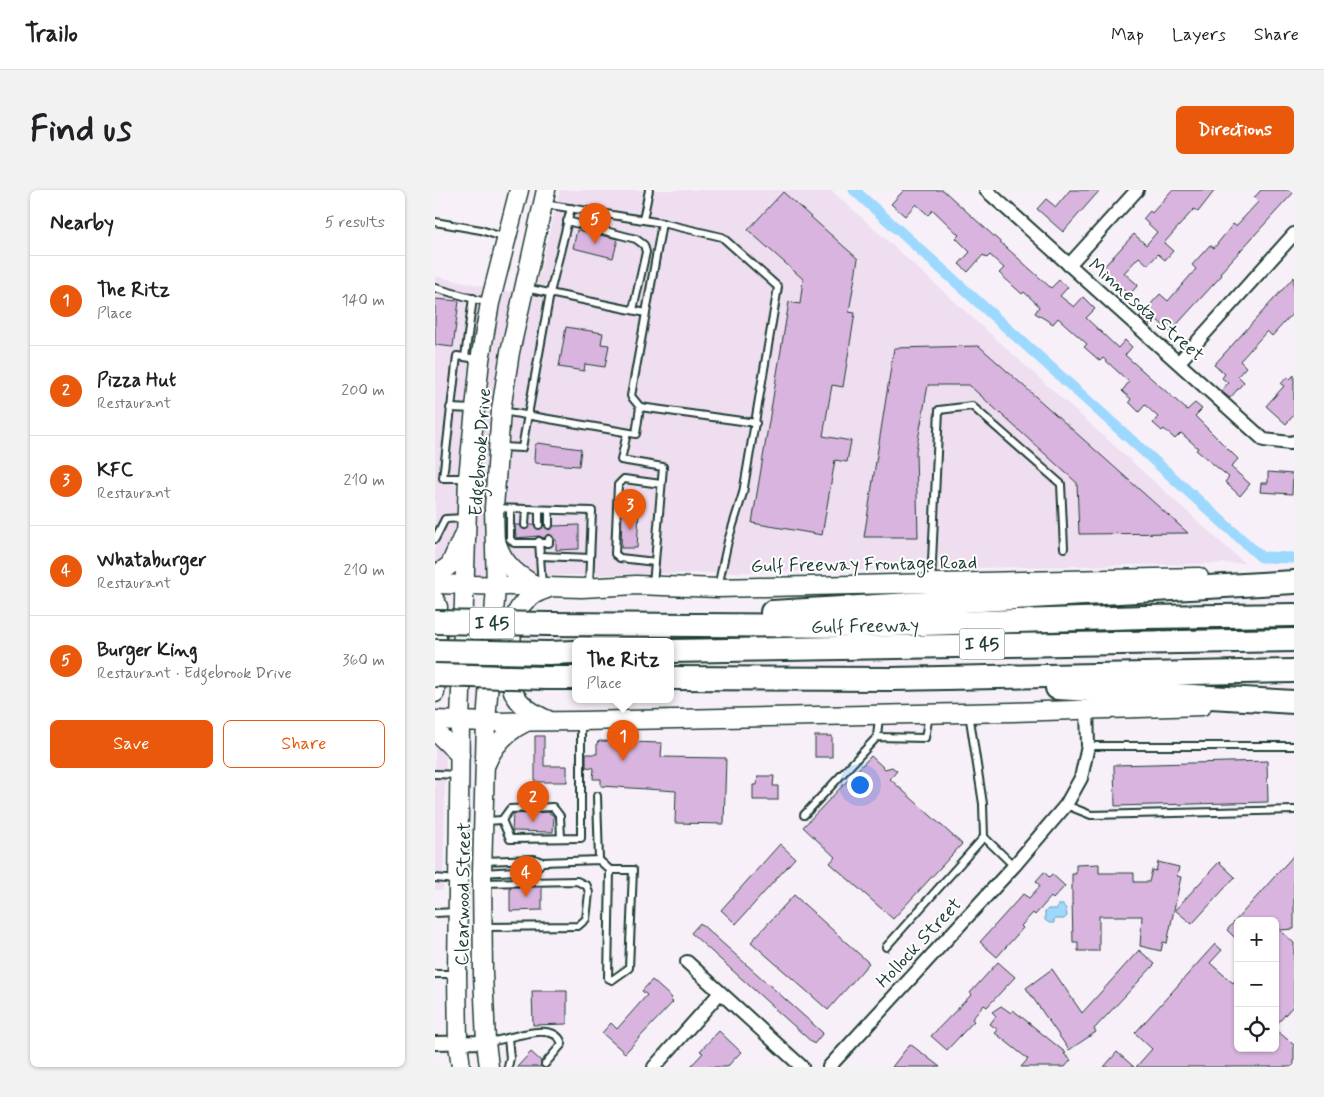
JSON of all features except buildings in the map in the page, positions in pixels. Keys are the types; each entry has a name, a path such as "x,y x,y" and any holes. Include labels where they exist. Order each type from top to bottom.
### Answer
{"highway":[{"path":"732,627 768,613 1294,582"},
{"name":"Gulf Freeway","path":"435,622 732,627 860,626 1294,615"},
{"name":"Gulf Freeway","path":"674,651 1294,640"},
{"name":"I 45","path":"435,651 572,652"},
{"name":"I 45","path":"674,678 891,679 1294,671"},
{"path":"435,675 572,678"},
{"path":"891,679 1294,703"}],"main road":[{"path":"518,195 544,197"},
{"name":"Edgebrook Drive","path":"465,586 468,478 475,409 472,358 490,303 518,195"},
{"name":"Edgebrook Drive","path":"486,722 496,587 495,536 502,508 498,446 501,410 510,352 544,197"},
{"path":"475,409 501,410"},
{"path":"435,576 441,574 450,565 466,522"},
{"path":"495,536 501,555 509,567 544,587 526,599 517,610 511,626 511,677 513,692 523,706 551,721"},
{"name":"Gulf Freeway Frontage Road","path":"435,584 496,587 653,586 718,588 1294,577"},
{"name":"Clearwood Street","path":"461,1067 458,1044 457,912 465,586"},
{"path":"435,600 438,608 435,693"},
{"path":"435,720 528,722 929,714 1294,703"},
{"name":"Clearwood Street","path":"486,722 482,919 486,1042 489,1067"},
{"path":"485,766 492,750 503,737 528,722"},
{"path":"435,731 460,755"},
{"path":"458,880 482,874"},
{"path":"457,912 482,919"}],"street":[{"name":"Minnesota Street","path":"986,190 1264,440 1292,442"},
{"path":"1069,265 1137,190"},
{"path":"1179,362 1294,234"},
{"name":"Hollock Street","path":"829,1067 1014,866 1066,805 1081,778 1088,746 1087,708"},
{"path":"687,962 719,994 801,1067"},
{"path":"654,1067 719,994"},
{"path":"435,1043 486,1042"}],"lane":[{"path":"641,190 648,198"},
{"path":"643,220 649,190"},
{"path":"544,197 571,208 662,223 722,237 778,287 743,493 728,541 718,588"},
{"path":"498,446 522,448 550,293 571,208"},
{"path":"567,221 639,240 644,245 645,252 633,310"},
{"path":"435,222 481,230 507,238"},
{"path":"662,223 631,396 640,407 756,423"},
{"path":"435,288 490,303"},
{"path":"524,288 646,313"},
{"path":"468,478 443,478 457,356 472,358 473,298"},
{"path":"931,583 939,410 972,406 1061,484 1064,548"},
{"path":"501,410 636,434 640,407"},
{"path":"450,408 475,409"},
{"path":"627,433 621,460 663,467 653,586"},
{"path":"655,562 619,558 615,554 618,485 624,479 661,484"},
{"path":"549,539 549,543 525,541 514,543 510,539 502,508 592,511 589,587"},
{"path":"525,525 526,510"},
{"path":"539,510 539,525"},
{"path":"549,510 549,526"},
{"path":"435,540 445,519 466,522"},
{"path":"539,541 544,587"},
{"path":"541,556 591,558"},
{"path":"886,947 984,837 983,804 969,713"},
{"path":"877,737 925,738 929,714"},
{"path":"804,815 877,737 879,715"},
{"path":"502,820 510,839 581,838 581,720"},
{"path":"1088,746 1294,746"},
{"path":"435,774 460,775"},
{"path":"597,796 599,860"},
{"path":"1066,805 1091,816 1294,810"},
{"path":"502,820 510,809 553,807 560,816 561,838"},
{"path":"484,821 502,820"},
{"path":"984,837 1014,866"},
{"path":"482,874 534,859 542,862 599,860 611,870 633,870 629,968 612,980 608,978 611,870"},
{"path":"482,874 535,870 542,862"},
{"path":"482,874 519,881 583,883 589,892 588,913 583,924 578,926 482,919"},
{"path":"435,878 458,880"},
{"path":"435,913 457,912"},
{"path":"435,974 457,974"},
{"path":"486,1042 532,1032 550,1032 559,1037 562,1044 545,1064"},
{"path":"508,1038 510,1058 508,1067"}],"shaded area":[{"path":"560,190 831,190 1244,563 478,577 435,573 435,276 534,297"},
{"path":"435,745 446,751 443,890 435,890"}],"water":[{"path":"1058,905 1063,905 1067,916 1064,919 1054,919 1054,923 1049,923 1045,920 1045,912 1048,909 1057,909"}],"waterway":[{"path":"854,190 1261,557 1294,558"}],"place":[{"name":"Burger King","path":"595,244"},
{"name":"KFC","path":"630,530"},
{"name":"The Ritz","path":"623,761"},
{"name":"Pizza Hut","path":"533,822"},
{"name":"Whataburger","path":"526,897"}]}
